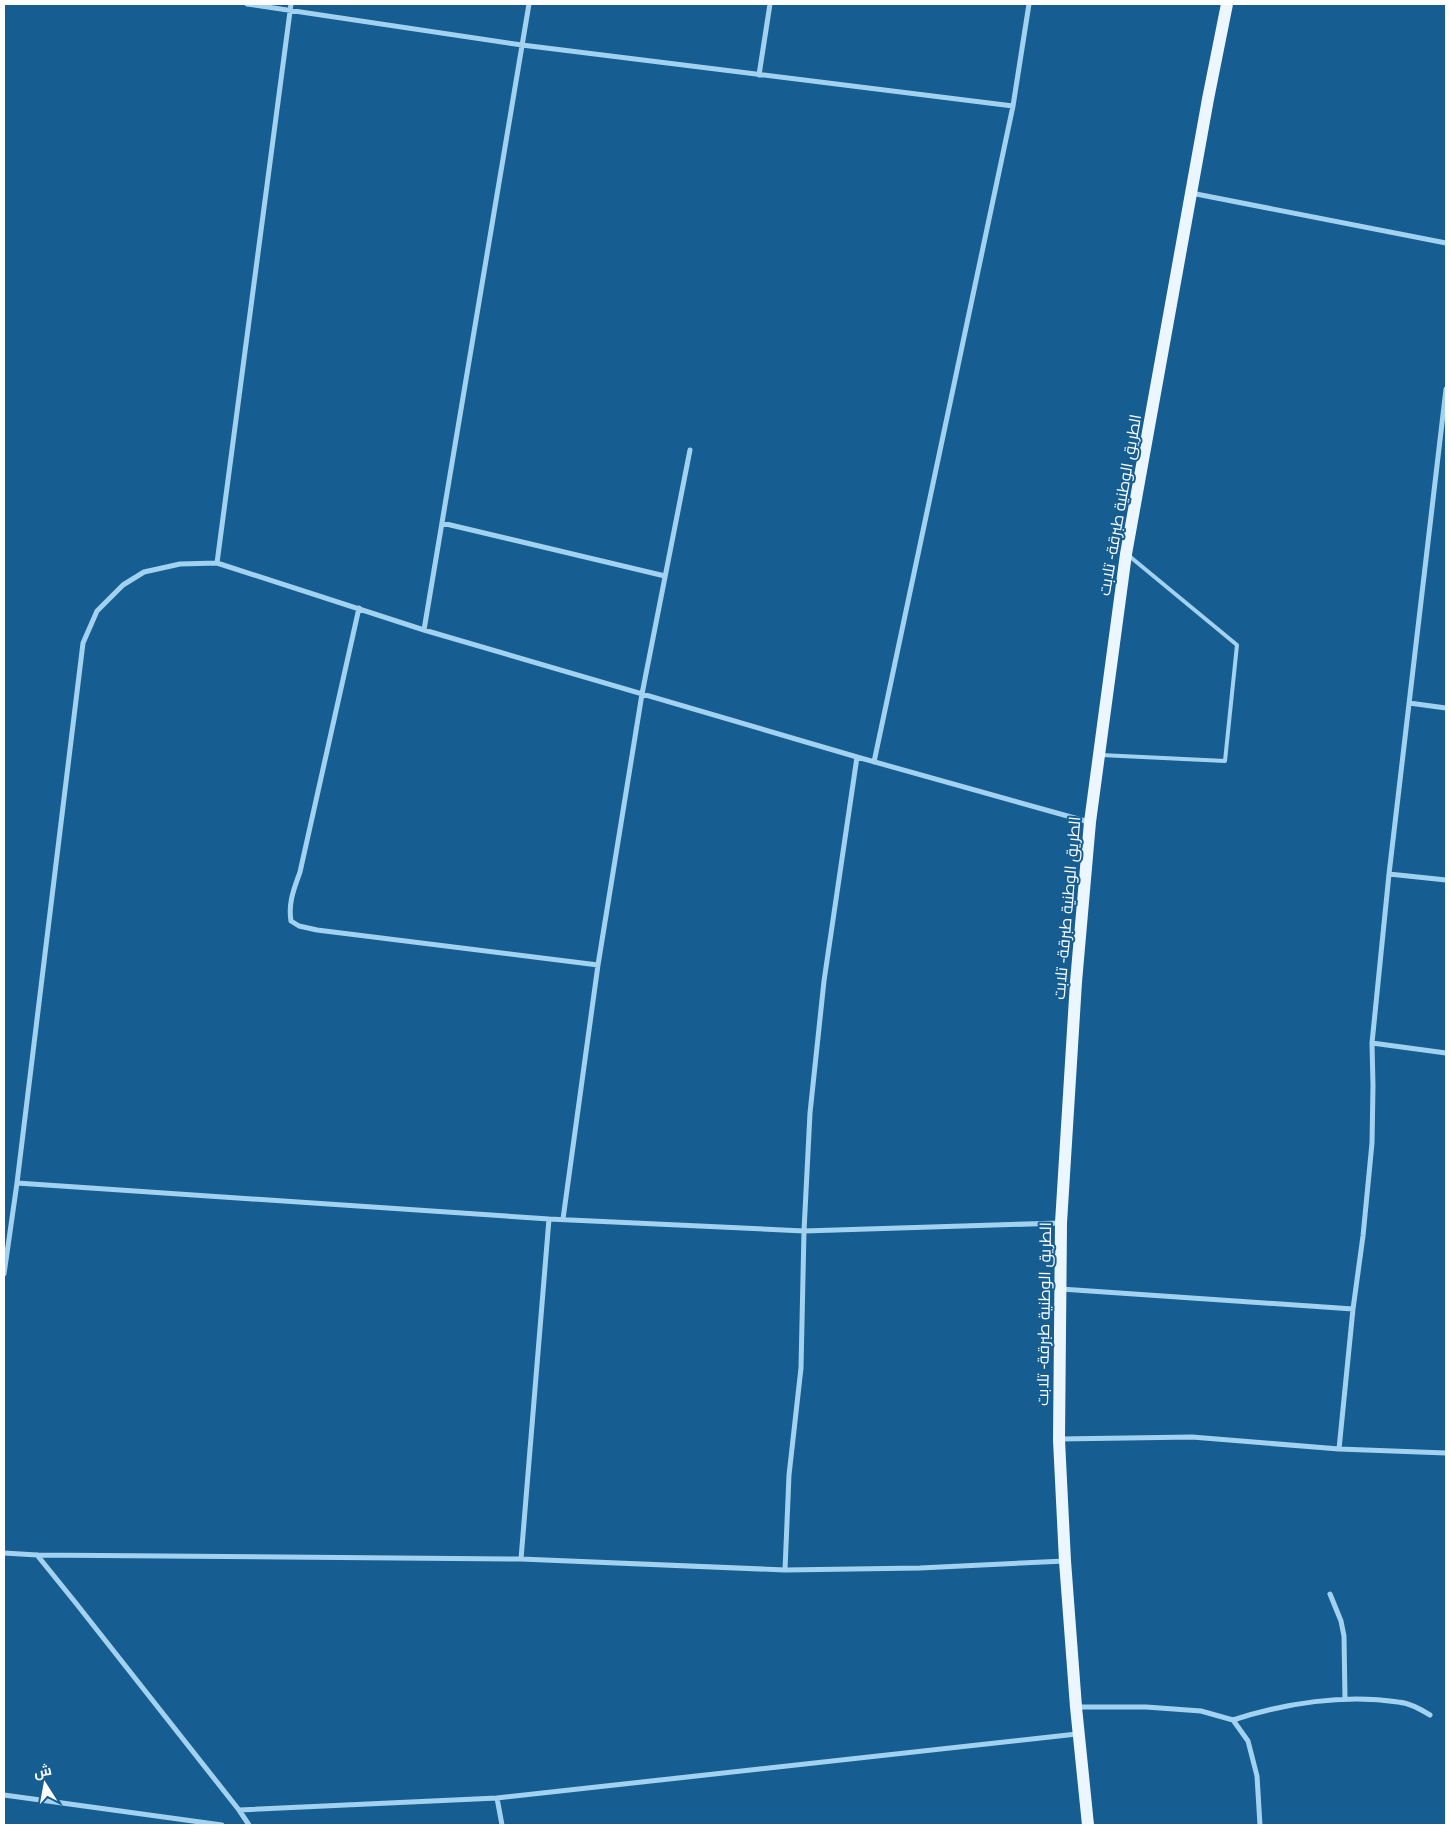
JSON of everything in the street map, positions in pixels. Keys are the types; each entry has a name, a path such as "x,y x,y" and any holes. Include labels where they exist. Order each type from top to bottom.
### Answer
{"main road":[{"name":"الطريق الوطنية طبرقة - تلابت","path":"1088,1825 1076,1707 1065,1560 1059,1440 1061,1223 1076,982 1090,822 1126,554 1227,4"}],"street":[{"path":"247,4 522,45 1013,106"},
{"path":"217,564 291,4"},
{"path":"424,630 529,4"},
{"path":"759,75 770,4"},
{"path":"874,762 1013,106 1029,4"},
{"path":"1191,193 1446,243"},
{"path":"1339,1449 1352,1309 1363,1236 1372,1144 1372,1043 1389,874 1446,389"},
{"path":"563,1220 598,965 642,694 690,450"},
{"path":"442,523 665,576"},
{"path":"4,1274 17,1183 76,687 83,644 97,611 123,585 144,572 180,564 217,564 424,630 874,762 1090,822"},
{"path":"359,608 300,872 290,900 289,911 291,921 299,926 318,930 598,965"},
{"path":"1409,703 1446,708"},
{"path":"785,1570 789,1475 801,1368 804,1231 810,1113 823,990 858,757"},
{"path":"1389,874 1446,880"},
{"path":"1372,1043 1446,1053"},
{"path":"17,1183 563,1220 804,1231 1061,1223"},
{"path":"521,1559 548,1219"},
{"path":"1060,1289 1352,1309"},
{"path":"1059,1440 1192,1438 1339,1449 1446,1453"},
{"path":"4,1553 36,1555 521,1559 785,1570 920,1568 1065,1560"},
{"path":"36,1555 239,1810 248,1825"},
{"path":"1330,1594 1341,1621 1344,1636 1345,1700"},
{"path":"1076,1707 1146,1707 1201,1711 1233,1720 1259,1711 1283,1706 1345,1700 1400,1702 1430,1715"},
{"path":"1233,1720 1248,1741 1257,1776 1260,1825"},
{"path":"239,1810 497,1798 1079,1734"},
{"path":"4,1795 222,1825"},
{"path":"497,1798 502,1825"}],"lane":[{"path":"1098,755 1225,761 1237,645 1126,554"}]}
